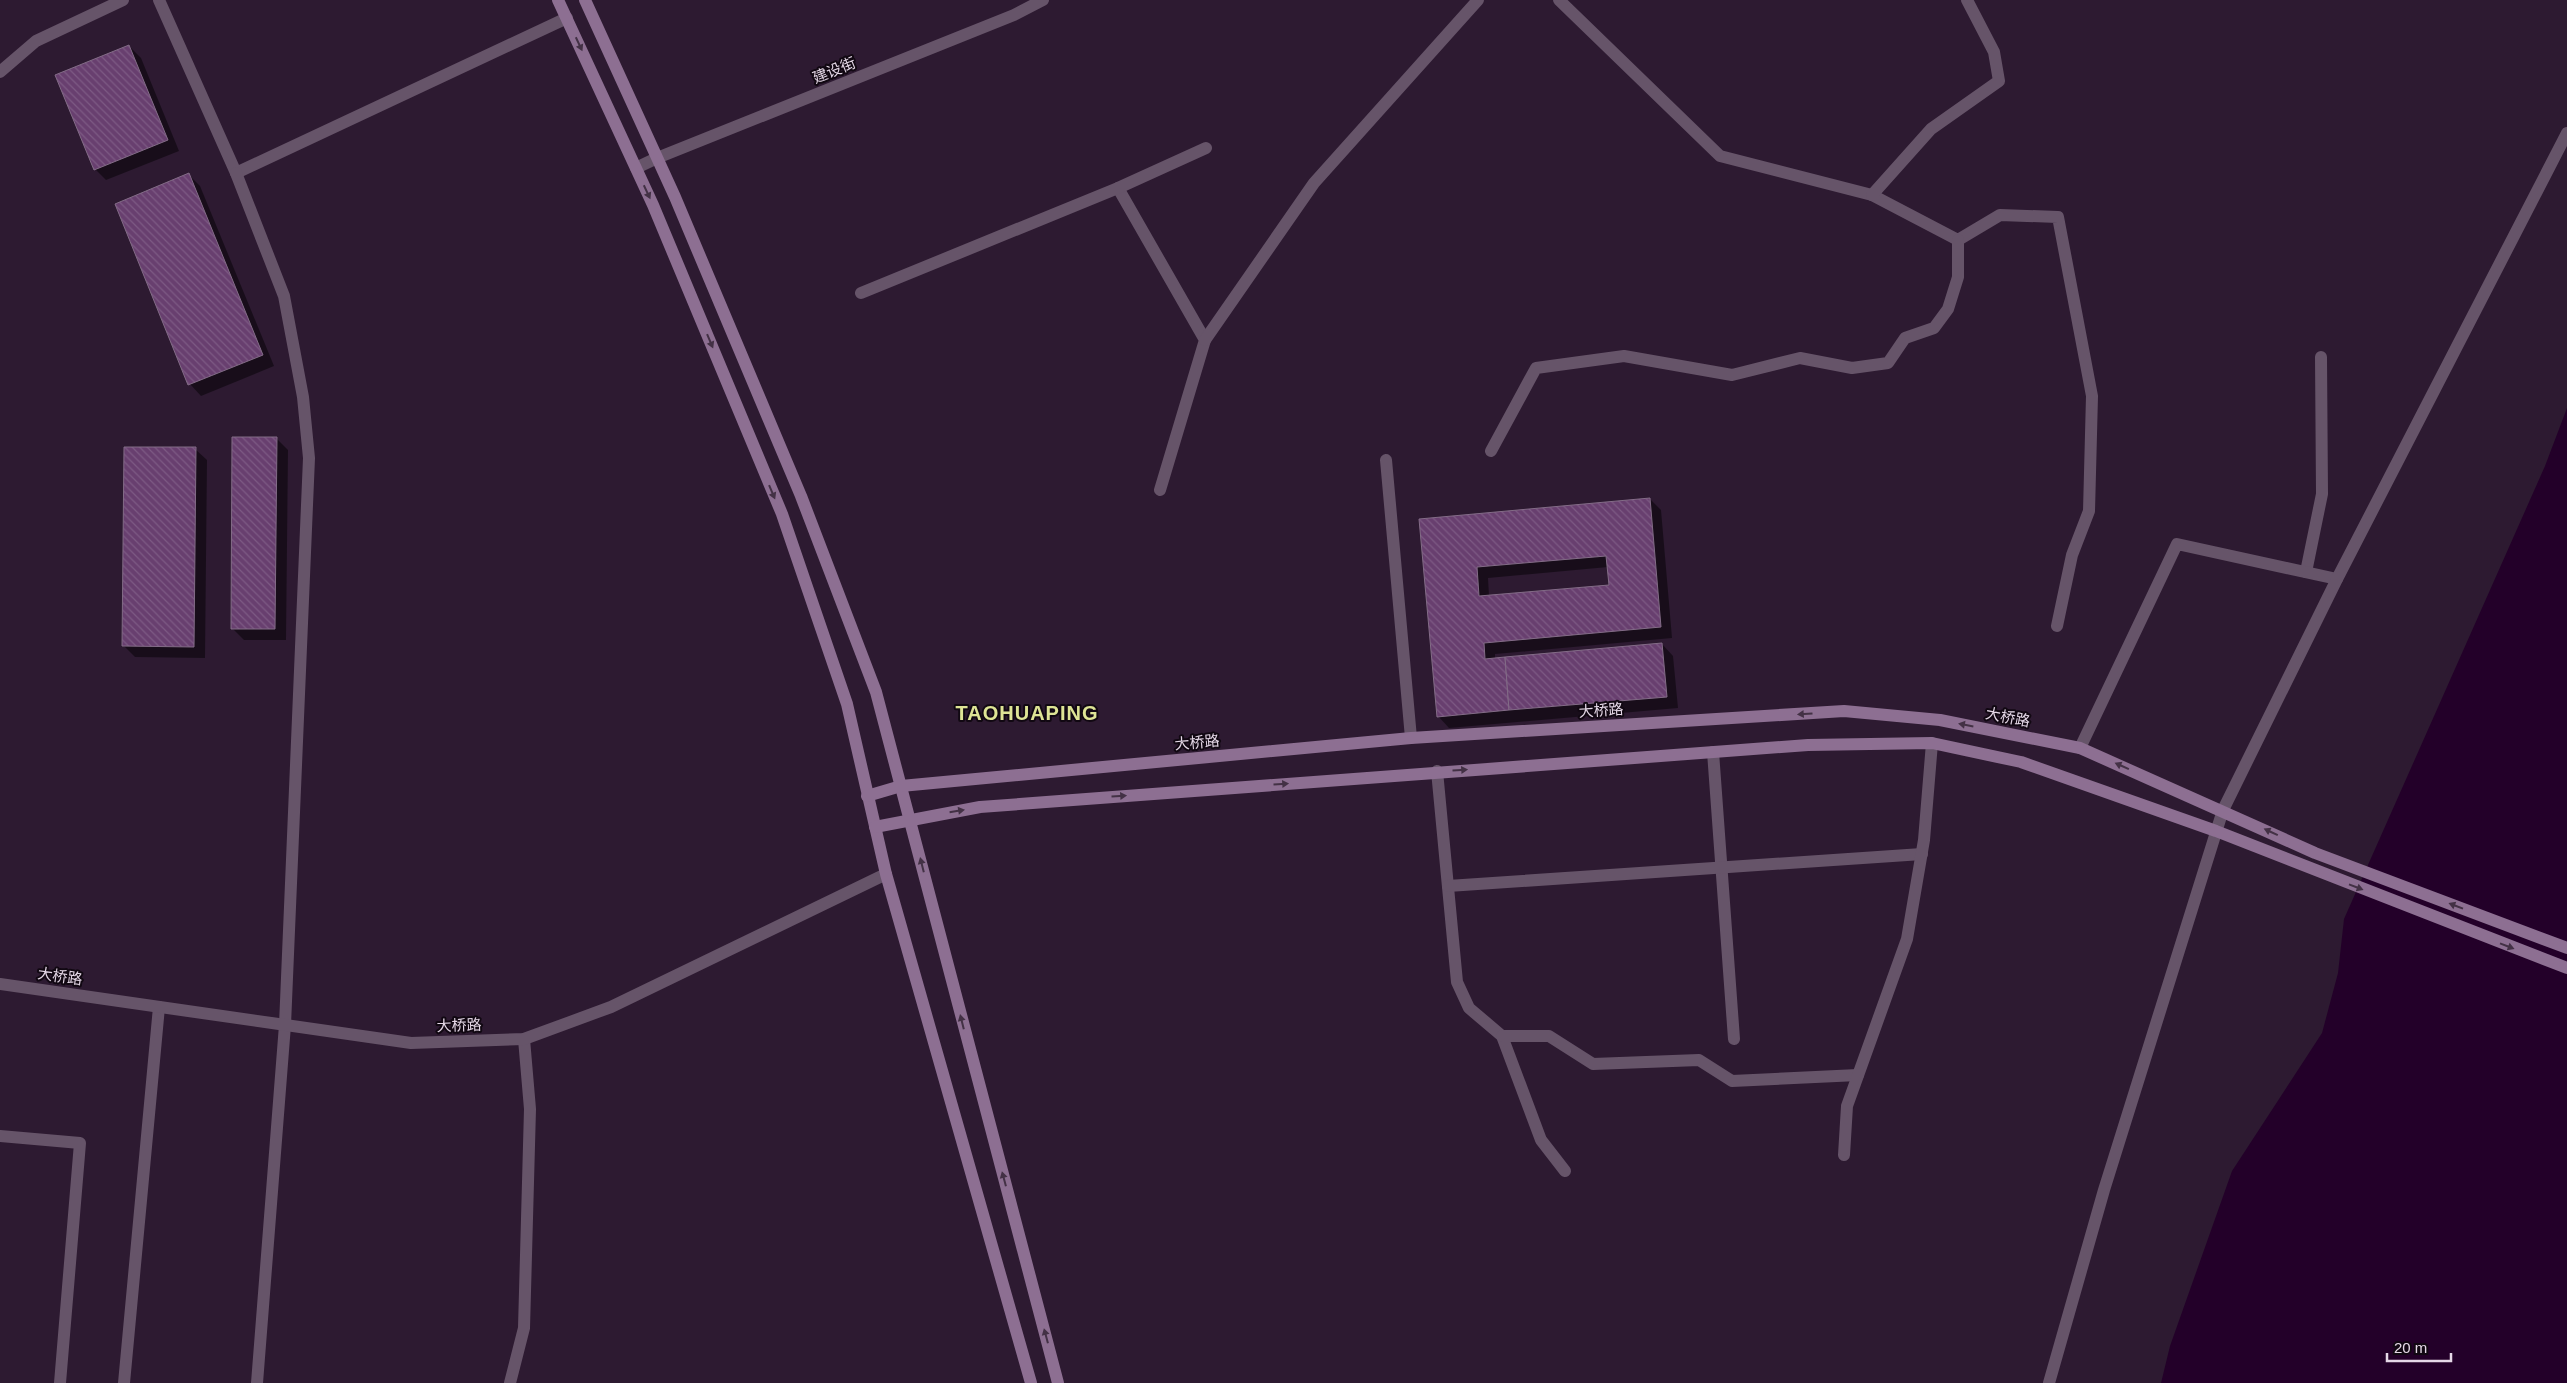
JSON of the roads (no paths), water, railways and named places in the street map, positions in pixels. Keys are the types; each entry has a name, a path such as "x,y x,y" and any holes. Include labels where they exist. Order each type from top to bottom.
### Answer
{"main road":[{"path":"558,0 636,168 782,514 847,704 886,874 1031,1383"},
{"path":"584,0 657,158 801,496 876,692 1058,1383"},
{"name":"大桥路","path":"867,796 901,786 1411,738 1844,711 1940,720 2080,748 2223,810 2315,853 2567,948"},
{"path":"875,827 980,807 1437,771 1808,745 1932,744 2021,762 2216,831 2310,870 2567,968"}],"street":[{"path":"0,72 36,41 123,0"},
{"path":"159,0 236,173 284,296 302,397 309,458 285,1025 257,1383"},
{"name":"建设街","path":"636,168 1005,18 1042,0"},
{"path":"1160,490 1205,340 1314,183 1478,0"},
{"path":"1559,0 1720,156 1872,195 1958,240"},
{"path":"1872,195 1931,129 1999,81 1994,52 1967,0"},
{"path":"236,173 567,18"},
{"path":"2049,1383 2104,1190 2223,810 2337,579 2567,133"},
{"path":"861,293 1118,188 1206,148"},
{"path":"1118,188 1205,340"},
{"path":"1958,240 2000,216 2058,217 2092,396 2089,511 2072,555 2057,626"},
{"path":"1491,451 1536,368 1624,356 1732,375 1800,358 1852,368 1888,363 1905,338 1934,328 1948,310 1958,277 1958,240"},
{"path":"2306,572 2322,494 2321,357"},
{"path":"1386,460 1411,738"},
{"path":"2080,748 2177,544 2337,579"},
{"path":"1844,1155 1847,1106 1907,939 1922,854 1932,744"},
{"path":"1713,752 1734,1038"},
{"path":"1437,771 1458,982 1469,1008 1502,1036 1541,1140 1565,1171"},
{"path":"1448,886 1922,854"},
{"name":"大桥路","path":"0,984 410,1043 524,1039 611,1007 886,874"},
{"path":"124,1383 159,1007"},
{"path":"1502,1036 1549,1036 1593,1064 1699,1060 1732,1081 1858,1075"},
{"path":"510,1383 524,1328 530,1109 524,1039"},
{"path":"0,1136 80,1143 60,1383"}],"district":[{"name":"TAOHUAPING","path":"1027,713"}]}
